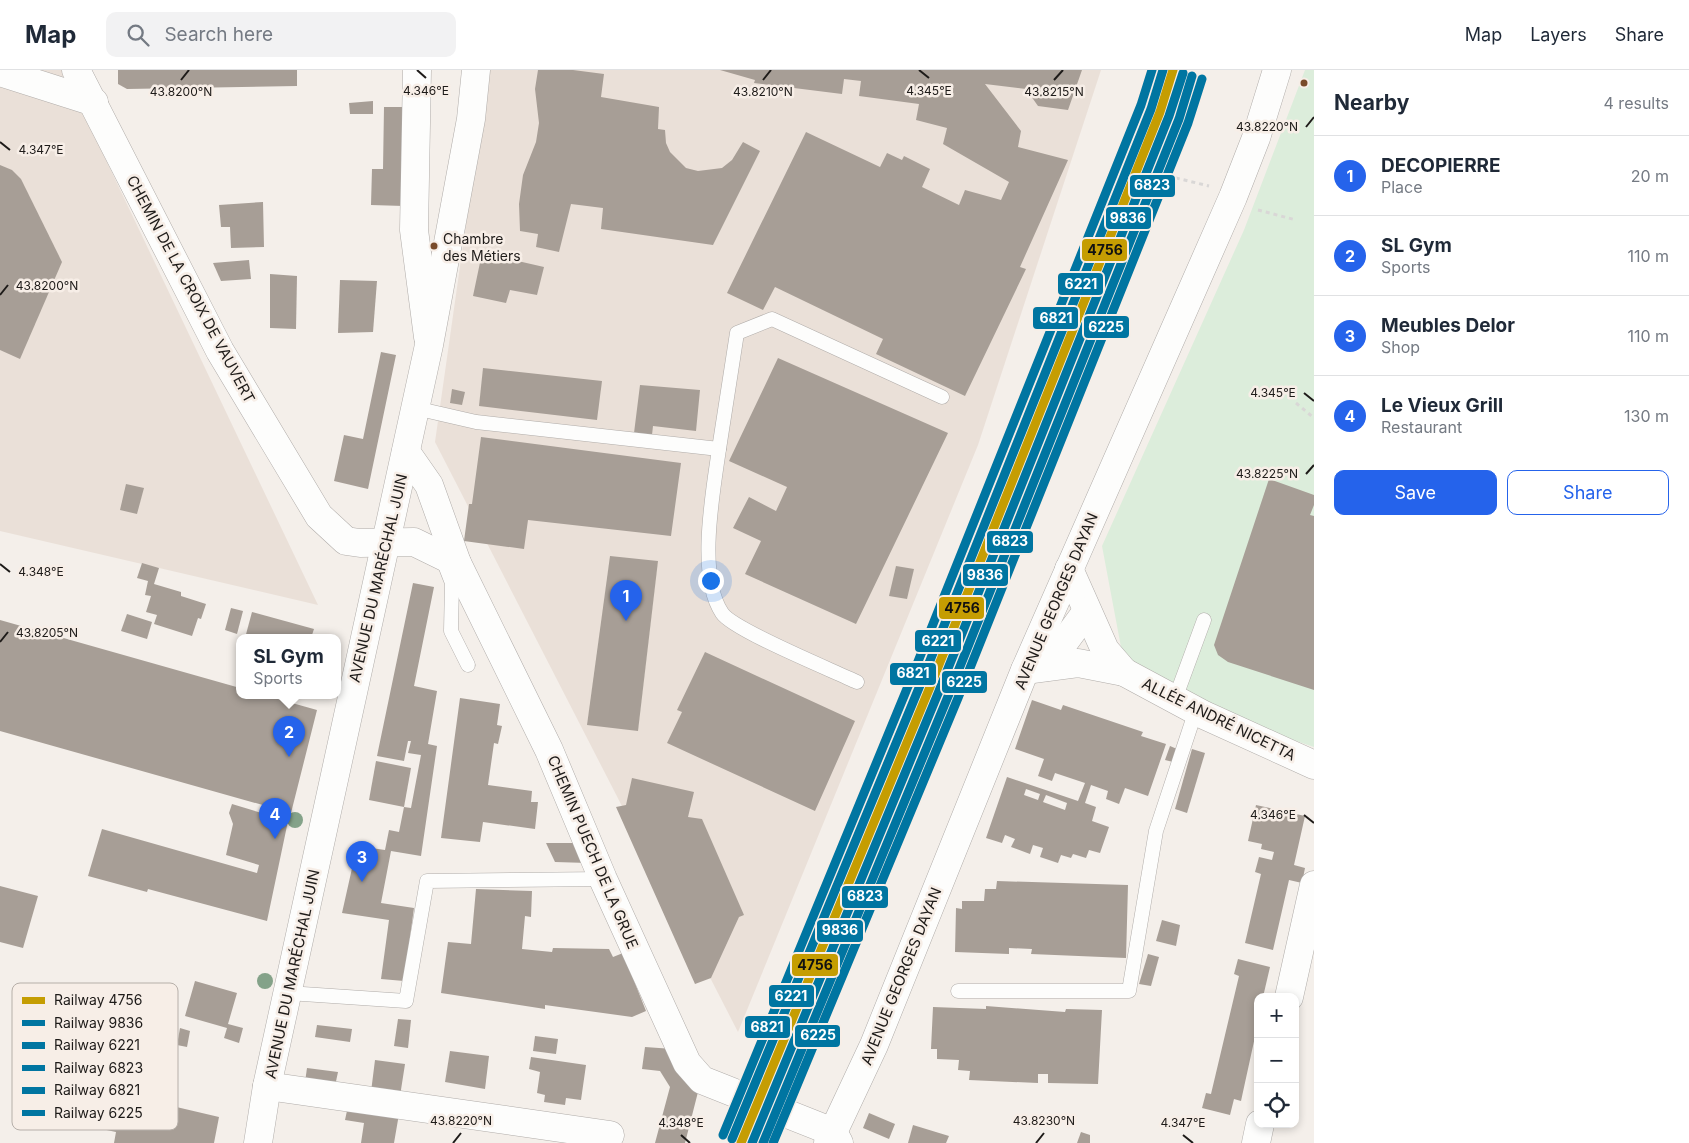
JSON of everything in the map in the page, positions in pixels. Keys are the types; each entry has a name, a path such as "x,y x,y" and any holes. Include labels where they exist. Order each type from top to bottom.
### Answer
{"street":[{"name":"CHEMIN DE LA CROIX DE VAUVERT","path":"76,70 220,351 319,516 346,541 360,543 385,541"},
{"path":"417,70 414,230 430,345"},
{"name":"AVENUE DU MARÉCHAL JUIN","path":"258,1143 267,1086 385,541 430,345 471,118 476,70"},
{"name":"AVENUE GEORGES DAYAN","path":"828,1136 874,1045 1036,668 1069,569 1233,197 1256,138 1277,70"},
{"path":"21,74 94,102"},
{"name":"CHEMIN PUECH DE LA GRUE","path":"406,452 429,485 449,559 549,750 603,879 687,1063 702,1080 828,1136"},
{"path":"385,541 414,542 449,559"},
{"name":"ALLÉE ANDRÉ NICETTA","path":"1069,569 1105,650 1124,672"},
{"path":"1036,668 1087,611"},
{"name":"ALLÉE ANDRÉ NICETTA","path":"1036,668 1078,663 1124,672 1186,705 1314,765"},
{"path":"1290,993 1314,884"},
{"path":"267,1086 610,1135"},
{"path":"1256,1143 1259,1128"}],"lane":[{"path":"857,682 742,629 722,614 711,587 709,530 737,333 772,319 942,397"},
{"path":"415,408 476,422 719,449"},
{"path":"449,559 452,583 451,631 468,665"},
{"path":"958,991 1129,991 1156,831 1204,620"},
{"path":"288,993 406,1001 427,881 603,879"}],"path":[{"path":"1168,176 1213,187"},
{"path":"1254,209 1296,220"},
{"path":"1296,403 1314,418"}],"shaded area":[{"path":"0,70 63,70 318,605 0,531"},
{"path":"488,70 1101,70 978,445 738,1032 435,442"}],"green space":[{"path":"1305,70 1314,70 1314,747 1201,709 1124,663 1102,546 1244,230"}],"building":[{"path":"118,70 297,70 297,86 127,89 118,84"},
{"path":"538,70 573,70 604,74 601,97 659,107 658,129 665,130 666,143 670,152 686,168 698,171 722,168 732,160 743,142 760,151 713,245 601,229 603,208 571,204 559,252 536,247 538,234 520,231 519,204 523,175 536,142 539,123 535,89"},
{"path":"720,70 1082,70 1068,110 1038,106 1026,89 985,84 1021,131 1018,147 1068,160 1020,267 1026,269 965,396 876,354 883,339 775,287 763,310 727,293 806,132 880,167 887,153 902,160 904,156 930,169 922,187 959,205 965,190 1001,200 1009,182 943,144 947,128 916,120 919,104 859,96 861,81 844,79 842,94 754,83 755,80"},
{"path":"373,101 373,114 350,114 349,103"},
{"path":"384,107 402,107 404,206 371,205 372,169 383,169"},
{"path":"0,165 12,170 21,179 62,262 20,359 0,350"},
{"path":"263,202 264,247 231,248 230,227 221,227 219,205"},
{"path":"482,253 544,267 537,295 510,290 506,303 473,296"},
{"path":"249,260 251,279 221,281 213,263"},
{"path":"270,274 297,276 296,329 270,328"},
{"path":"340,280 377,281 373,332 338,333"},
{"path":"381,352 396,355 368,489 334,481 344,435 363,439"},
{"path":"778,358 948,433 856,624 745,574 761,541 733,528 749,497 776,511 787,487 729,461"},
{"path":"483,368 602,381 597,420 479,406"},
{"path":"640,385 700,390 696,431 653,426 652,435 634,433"},
{"path":"452,389 465,392 462,405 450,403"},
{"path":"481,437 681,463 671,536 528,520 524,549 464,541 469,504 472,504"},
{"path":"1269,479 1314,495 1314,505 1310,515 1314,516 1314,690 1228,662 1218,655 1214,645"},
{"path":"126,484 144,488 137,514 120,510"},
{"path":"610,556 658,561 638,731 587,725"},
{"path":"142,563 159,568 154,584 181,592 181,596 206,604 201,619 198,618 192,636 154,624 157,615 146,612 151,596 145,595 148,581 137,578"},
{"path":"896,566 914,569 907,599 889,596"},
{"path":"413,583 434,587 414,686 437,691 428,744 437,746 421,856 391,851 381,903 414,908 404,981 381,979 389,920 342,913 357,846 385,850 389,830 399,832 404,807 411,808 421,755 408,753 411,741 408,741 404,761 377,756"},
{"path":"231,608 243,611 237,634 225,630"},
{"path":"252,612 314,629 312,634 246,634"},
{"path":"127,614 152,622 147,639 121,631"},
{"path":"0,620 236,687 236,699 278,699 317,710 291,813 0,731"},
{"path":"705,652 855,721 815,811 667,743 682,712 677,710"},
{"path":"460,698 500,704 497,725 502,726 498,744 494,743 488,785 532,791 531,802 538,802 535,829 483,822 480,842 441,838"},
{"path":"1032,700 1061,710 1063,705 1143,732 1141,736 1166,744 1148,796 1125,788 1119,804 1106,799 1108,791 1091,785 1085,803 1096,807 1092,821 1109,827 1100,853 1089,850 1086,858 1073,854 1071,858 1061,855 1058,863 1040,857 1043,848 1033,845 1030,854 1011,847 1015,839 1005,835 1002,843 986,838 1007,777 1078,801 1085,783 1055,773 1052,781 1038,776 1044,759 1015,749","holes":["1026,789 1040,794 1038,800 1024,795","1046,795 1067,803 1065,810 1043,802"]},
{"path":"1170,746 1177,749 1173,762 1165,760"},
{"path":"1192,749 1205,753 1187,813 1175,809"},
{"path":"376,761 411,768 404,807 369,800"},
{"path":"632,778 694,792 688,817 702,819 744,915 739,917 711,978 695,984 616,807 626,805"},
{"path":"232,804 288,821 267,921 148,889 147,892 88,876 102,829 257,873 259,865 226,855 233,824 229,813"},
{"path":"1256,805 1305,816 1294,865 1305,868 1302,883 1289,880 1273,950 1245,943 1261,874 1255,872 1259,857 1272,860 1274,852 1261,849 1262,844 1248,841"},
{"path":"546,843 579,843 588,863 555,862"},
{"path":"997,881 1128,885 1126,958 1031,954 1032,949 1009,948 1009,954 955,952 956,908 962,909 962,901 984,901 985,889 996,889"},
{"path":"0,886 38,896 23,948 0,942"},
{"path":"476,889 532,891 531,917 525,916 522,949 552,952 553,948 609,949 613,957 623,953 646,1011 632,1017 545,1005 545,1009 441,993 448,942 471,944"},
{"path":"1162,920 1180,925 1176,946 1156,941"},
{"path":"1148,954 1159,957 1151,986 1139,984"},
{"path":"1238,959 1270,967 1264,993 1254,993 1254,1041 1241,1101 1234,1099 1230,1115 1202,1108 1206,1093 1211,1094 1239,976 1234,974"},
{"path":"195,981 237,993 228,1024 243,1028 239,1043 224,1038 227,1028 185,1016"},
{"path":"986,1006 1065,1012 1066,1009 1102,1010 1098,1084 1048,1083 1048,1074 1038,1074 1038,1083 969,1080 970,1071 958,1070 959,1060 937,1059 937,1049 931,1049 933,1007 986,1009"},
{"path":"398,1019 411,1020 408,1048 394,1046"},
{"path":"317,1025 352,1029 350,1042 315,1037"},
{"path":"180,1028 190,1031 187,1047 178,1045"},
{"path":"535,1036 558,1039 556,1054 533,1051"},
{"path":"645,1047 673,1049 698,1092 685,1143 655,1143 670,1087 660,1071 642,1069"},
{"path":"450,1051 489,1056 485,1089 445,1082"},
{"path":"531,1057 586,1065 581,1100 566,1098 565,1105 544,1102 545,1095 537,1093 540,1072 529,1069"},
{"path":"375,1060 405,1064 400,1096 371,1092"},
{"path":"307,1068 338,1072 335,1086 305,1082"},
{"path":"348,1106 399,1114 394,1143 361,1143 364,1123 345,1120"},
{"path":"178,1107 219,1117 214,1143 114,1143 116,1132 106,1130 178,1130"},
{"path":"869,1113 895,1124 889,1139 863,1128"},
{"path":"913,1125 949,1136 946,1143 908,1143"},
{"path":"1081,1132 1090,1135 1090,1143 1077,1143"}],"rail line":[{"name":"6821","path":"723,1135 911,679 1141,105 1152,70"},
{"name":"6221","path":"732,1139 921,683 1151,109 1163,70"},
{"name":"4756","path":"741,1143 930,687 1160,112 1173,70"},
{"name":"9836","path":"752,1143 939,691 1169,116 1183,73"},
{"name":"6823","path":"763,1143 949,694 1179,119 1192,76"},
{"name":"6225","path":"773,1143 958,698 1188,123 1202,79"}],"place":[{"name":"Chambre des Métiers","path":"434,246"},
{"name":"DECOPIERRE","path":"626,621"},
{"name":"SL Gym","path":"289,757"},
{"name":"Le Vieux Grill","path":"275,839"},
{"name":"Meubles Delor","path":"362,882"}]}
